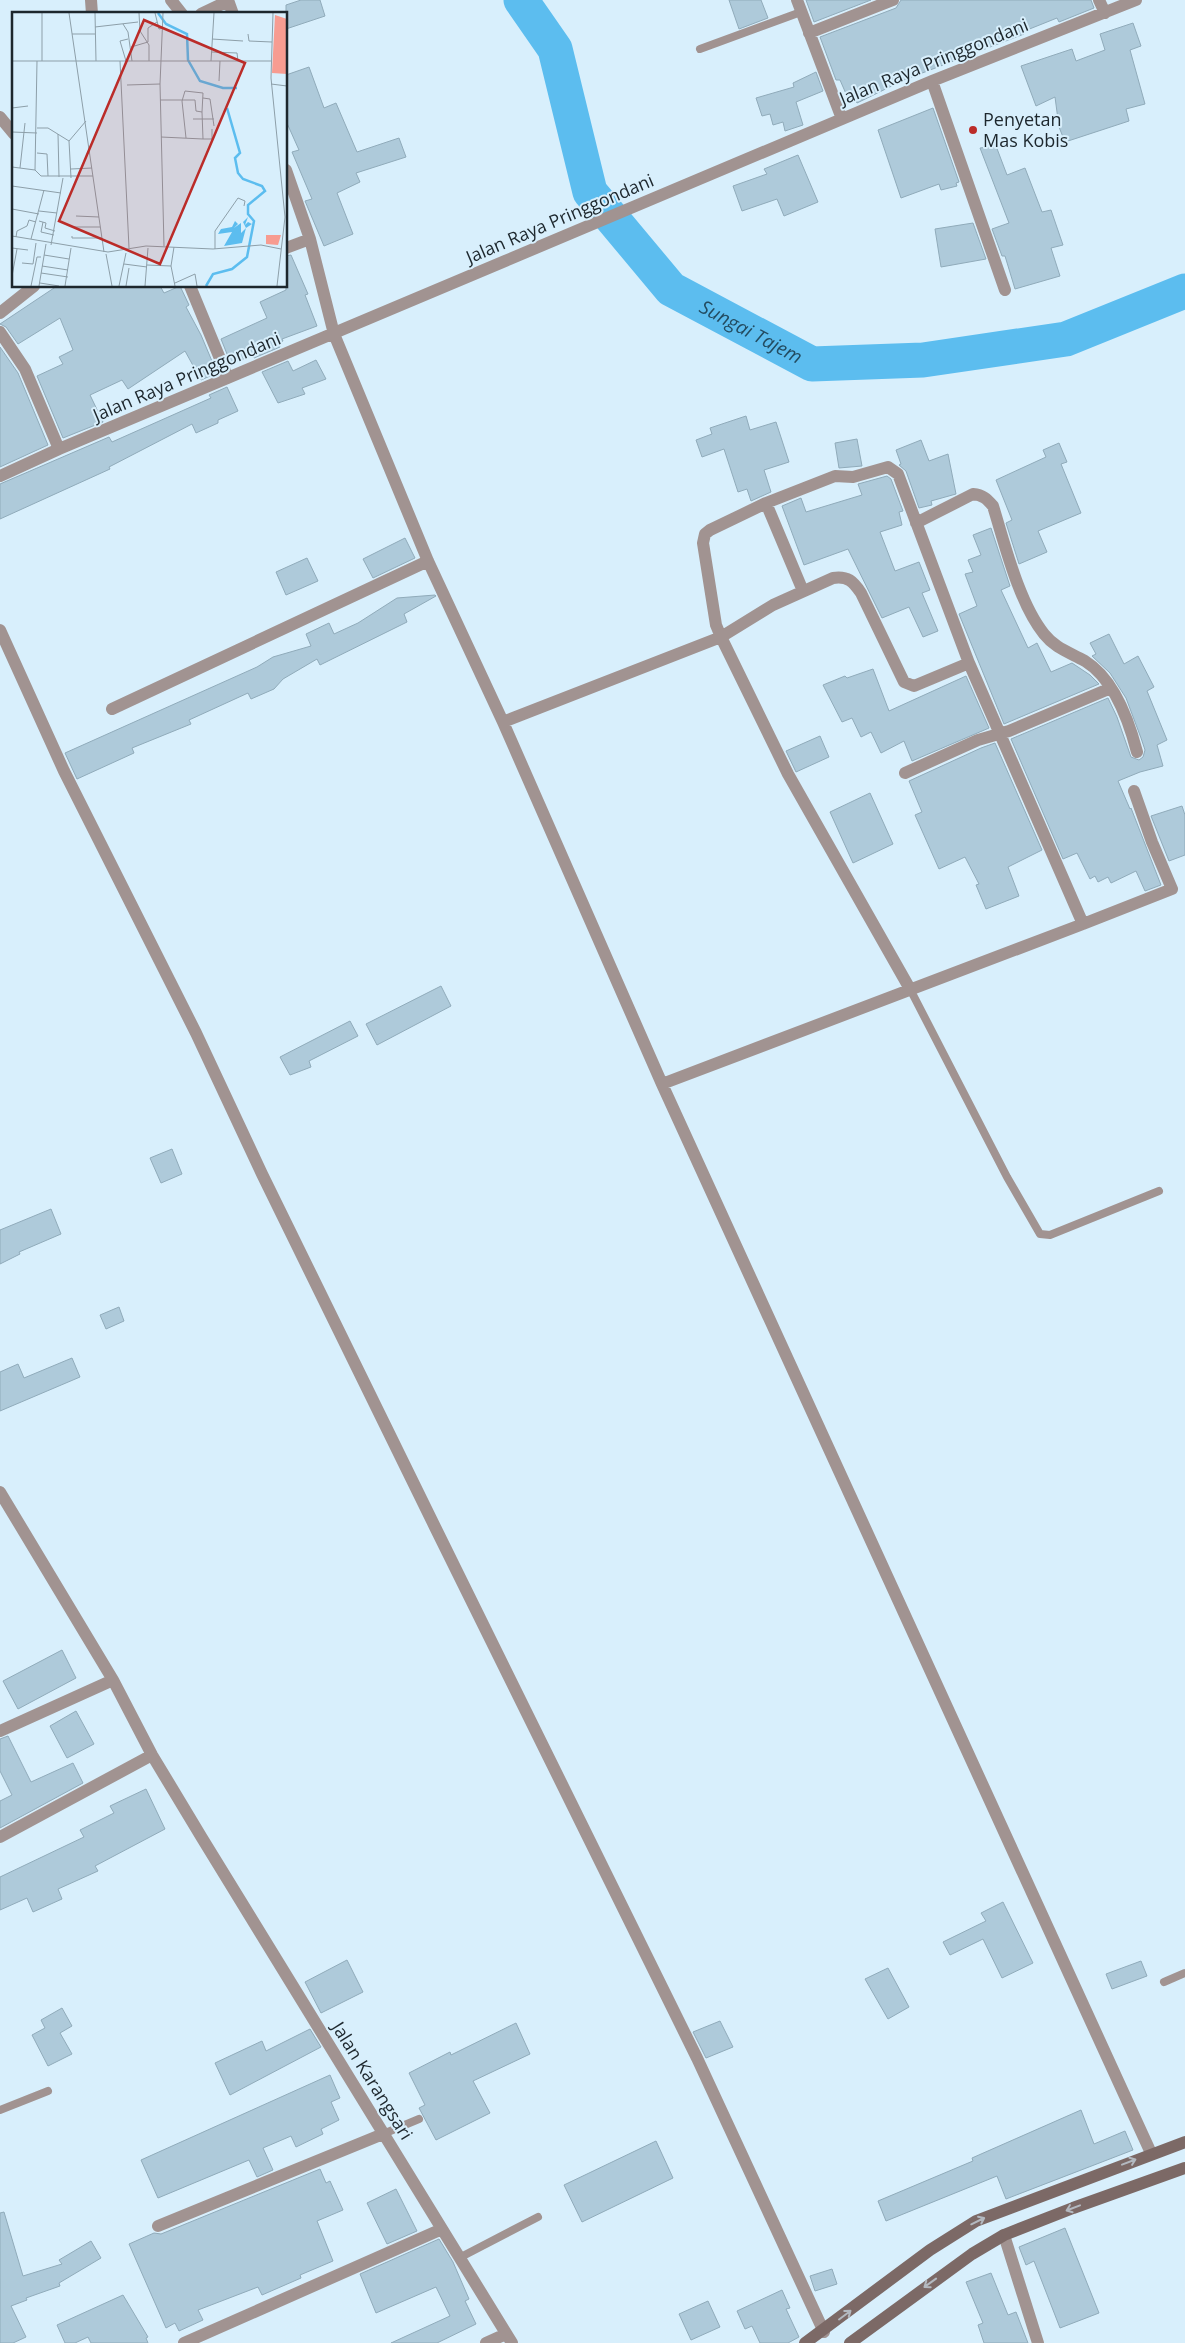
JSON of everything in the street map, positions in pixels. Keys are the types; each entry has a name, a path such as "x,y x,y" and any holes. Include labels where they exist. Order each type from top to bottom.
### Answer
{"main road":[{"path":"805,2343 824,2332 930,2250 976,2221 1151,2153 1185,2142"},
{"path":"850,2343 972,2254 1004,2235 1185,2168"}],"street":[{"path":"171,0 180,12"},
{"path":"206,12 228,0 232,12"},
{"path":"809,32 893,0"},
{"path":"1099,0 1105,13"},
{"name":"Jalan Raya Pringgondani","path":"0,476 59,449 932,81 1136,0"},
{"path":"799,6 842,119"},
{"path":"932,81 1005,290"},
{"path":"0,117 12,132"},
{"path":"288,176 310,239 334,334 428,561 503,722 662,1084 1151,2153"},
{"path":"288,247 310,239"},
{"path":"0,313 31,288"},
{"path":"191,288 228,378"},
{"path":"0,332 24,369 59,449"},
{"path":"910,989 788,774 721,637 716,625 703,543 705,534 719,524 835,476 853,477 888,467 898,474 969,663 1083,924"},
{"path":"916,523 970,495 980,494 994,506 1012,566 1030,612 1055,646 1086,662 1098,672 1111,688 1131,729 1137,752"},
{"path":"766,503 803,591"},
{"path":"112,709 428,561"},
{"path":"503,722 721,637 773,605 833,578 844,576 854,582 902,680 910,686 969,663"},
{"path":"0,630 64,771 196,1033 262,1174 426,1510 698,2058 824,2332"},
{"path":"905,773 998,733 1009,731 1111,688"},
{"path":"662,1084 1083,924 1172,888 1152,842 1134,791"},
{"name":"Jalan Karangsari","path":"0,1492 113,1680 152,1755 509,2339"},
{"path":"0,1731 113,1680"},
{"path":"0,1837 152,1755"},
{"path":"158,2226 383,2134"},
{"path":"184,2343 442,2230"},
{"path":"1004,2235 1038,2343"},
{"path":"486,2343 509,2339"}],"lane":[{"path":"700,49 799,6"},
{"path":"910,989 1007,1177 1040,1234 1050,1235 1159,1191"},
{"path":"1164,1982 1185,1973"},
{"path":"0,2110 48,2091"},
{"path":"383,2134 419,2118"},
{"path":"459,2258 538,2217"}],"building":[{"path":"301,0 320,0 325,16 288,28 286,5"},
{"path":"729,0 761,0 768,18 739,29"},
{"path":"806,0 871,0 814,22"},
{"path":"901,0 1091,0 1094,8 1059,22 1057,18 1022,32 1024,34 904,80 857,103 852,93 847,96 840,80 836,80 820,37 896,8"},
{"path":"1133,23 1141,46 1130,50 1145,104 1126,109 1129,121 1065,142 1059,127 1055,97 1036,106 1021,66 1072,49 1076,61 1105,50 1100,34"},
{"path":"309,67 324,108 336,103 357,152 399,138 406,157 356,173 360,182 337,193 353,234 324,246 305,201 312,199 292,152 299,150 288,125 288,74"},
{"path":"816,72 823,91 796,102 803,125 785,131 783,122 773,125 770,114 762,116 756,98 794,87 793,83"},
{"path":"933,108 959,182 956,183 957,186 941,190 939,184 901,198 878,130"},
{"path":"996,146 1007,175 1025,168 1042,212 1051,210 1063,245 1051,248 1060,276 1015,289 1005,256 1002,256 992,229 1009,223 980,148"},
{"path":"798,155 818,202 784,216 777,199 742,211 733,186 767,174 764,169"},
{"path":"973,223 986,259 941,267 935,229"},
{"path":"291,255 308,294 305,295 317,326 282,339 283,341 278,343 280,347 254,358 253,355 231,364 221,339 267,318 260,302 288,288 288,256"},
{"path":"54,288 161,288 164,293 175,288 181,288 189,305 186,307 201,335 217,373 201,380 185,351 128,389 122,380 90,395 103,422 63,438 37,376 63,364 59,357 73,350 60,318 18,344 6,327 0,324"},
{"path":"0,347 18,373 48,445 0,467"},
{"path":"316,360 326,379 302,388 305,394 278,403 262,372 288,361 293,371"},
{"path":"227,387 238,411 218,420 218,423 196,433 192,424 109,467 110,469 0,519 0,484 109,437 112,442 211,398 209,395"},
{"path":"746,416 750,430 776,422 789,462 764,470 771,492 751,501 747,489 738,492 724,449 702,457 696,440 712,434 710,428"},
{"path":"857,439 862,466 839,468 835,443"},
{"path":"921,440 929,461 948,454 956,494 931,501 932,505 919,508 906,471 899,465 901,464 896,450"},
{"path":"1059,443 1067,462 1061,464 1081,513 1038,531 1047,552 1019,564 1006,523 1012,520 996,480 1046,457 1043,450"},
{"path":"887,476 891,479 903,511 899,512 902,525 880,532 895,571 919,562 930,590 922,593 938,631 923,637 909,607 882,618 848,549 804,565 782,506 801,498 806,512 862,495 858,484"},
{"path":"991,528 1010,586 1001,590 1028,648 1037,643 1051,672 1072,663 1090,675 1099,684 1004,724 959,614 977,606 965,574 973,572 968,560 981,555 973,535"},
{"path":"405,538 415,558 373,578 363,559"},
{"path":"307,558 318,581 286,595 276,572"},
{"path":"435,595 404,614 407,622 320,665 317,659 283,679 274,689 251,699 248,693 189,720 191,724 132,748 134,753 77,779 65,753 257,667 273,657 311,646 306,634 329,623 334,634 358,623 397,598"},
{"path":"1109,634 1124,664 1138,656 1154,687 1147,691 1167,740 1157,745 1163,766 1140,772 1118,781 1131,808 1161,885 1145,891 1136,871 1111,883 1108,877 1098,882 1095,876 1090,879 1077,853 1063,859 1011,739 1108,698 1131,757 1139,760 1143,757 1145,750 1126,698 1110,673 1092,656 1096,654 1090,643"},
{"path":"873,669 889,711 966,676 989,728 912,761 904,741 881,753 871,732 861,737 852,718 842,722 823,685 845,676 847,678"},
{"path":"820,736 829,757 796,772 786,751"},
{"path":"995,743 1042,850 1008,867 1019,896 986,909 976,885 979,884 965,857 939,869 915,815 922,812 909,781"},
{"path":"870,793 893,844 853,863 830,812"},
{"path":"1182,806 1185,815 1185,855 1169,861 1151,816"},
{"path":"441,986 451,1006 377,1045 366,1024"},
{"path":"350,1021 358,1036 309,1061 311,1067 290,1075 280,1057"},
{"path":"172,1149 182,1174 161,1183 150,1158"},
{"path":"51,1209 61,1234 19,1252 20,1254 0,1264 0,1230"},
{"path":"119,1307 124,1321 106,1329 100,1315"},
{"path":"72,1358 80,1377 0,1411 0,1372 18,1364 24,1378"},
{"path":"62,1650 76,1678 18,1709 3,1681"},
{"path":"76,1711 94,1744 67,1758 50,1726"},
{"path":"8,1736 31,1782 73,1763 83,1783 0,1828 0,1801 12,1795 0,1771 0,1739"},
{"path":"146,1789 165,1829 95,1866 98,1871 58,1889 62,1899 33,1912 27,1898 0,1910 0,1877 84,1837 80,1830 114,1813 110,1806"},
{"path":"1003,1902 1033,1963 1002,1978 983,1939 950,1955 943,1942 986,1921 981,1913"},
{"path":"347,1960 363,1992 321,2013 305,1982"},
{"path":"1141,1961 1147,1976 1112,1989 1106,1974"},
{"path":"888,1968 909,2007 888,2019 865,1979"},
{"path":"62,2008 72,2026 60,2033 72,2054 48,2066 32,2035 45,2028 41,2020"},
{"path":"720,2021 733,2047 706,2058 693,2032"},
{"path":"516,2023 530,2054 473,2081 490,2113 436,2140 419,2108 425,2105 409,2073 450,2052 451,2055"},
{"path":"310,2029 321,2047 230,2095 215,2063 262,2041 266,2051"},
{"path":"330,2075 340,2098 331,2102 339,2120 321,2129 323,2134 296,2147 291,2136 263,2148 273,2170 257,2177 249,2160 158,2198 141,2160"},
{"path":"1081,2110 1094,2144 1125,2131 1133,2150 1006,2199 997,2176 886,2221 878,2201 973,2161 972,2158"},
{"path":"656,2141 673,2178 582,2222 564,2185"},
{"path":"320,2169 326,2183 330,2181 343,2210 317,2221 333,2261 300,2275 301,2278 262,2295 258,2287 198,2310 203,2320 179,2331 175,2323 166,2328 129,2244 154,2233 161,2234"},
{"path":"396,2189 417,2231 387,2244 367,2203"},
{"path":"4,2212 23,2276 62,2264 59,2260 91,2241 101,2258 59,2283 60,2286 26,2298 27,2300 11,2306 26,2337 13,2343 0,2343 0,2213"},
{"path":"1065,2228 1099,2313 1060,2328 1034,2261 1026,2265 1019,2247"},
{"path":"439,2239 453,2262 469,2299 465,2301 476,2324 437,2343 391,2343 450,2316 436,2287 376,2313 360,2274"},
{"path":"832,2269 837,2284 815,2291 810,2276"},
{"path":"991,2273 1008,2315 1016,2312 1028,2343 984,2343 978,2325 983,2323 966,2282"},
{"path":"782,2290 790,2308 786,2309 799,2337 788,2343 760,2343 752,2326 745,2329 737,2311"},
{"path":"123,2295 148,2337 146,2338 148,2343 91,2343 88,2337 75,2343 65,2343 57,2325"},
{"path":"708,2301 720,2327 691,2340 679,2314"}],"waterway":[{"name":"Sungai Tajem","path":"521,0 555,49 590,192 671,289 812,364 923,360 1066,339 1185,291"}],"place":[{"name":"Penyetan Mas Kobis","path":"973,130"}]}
